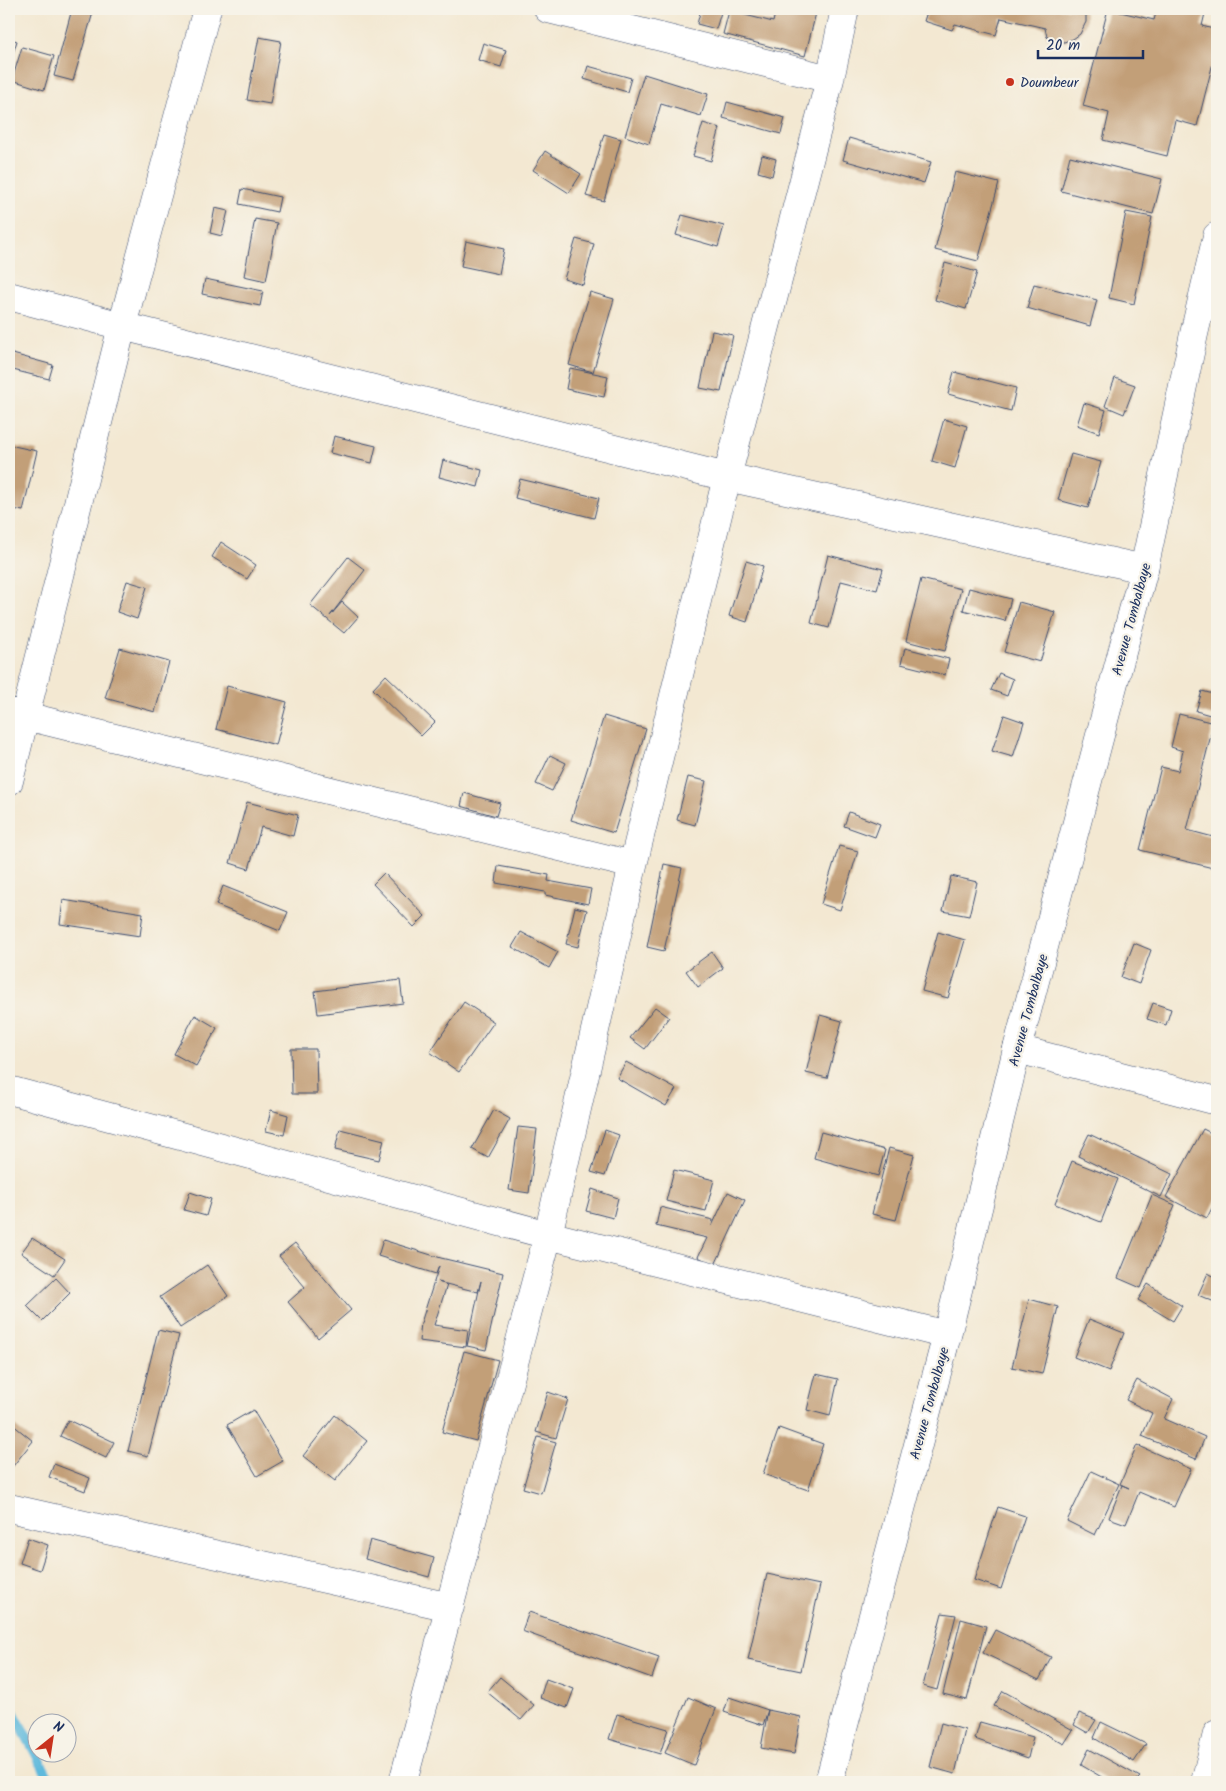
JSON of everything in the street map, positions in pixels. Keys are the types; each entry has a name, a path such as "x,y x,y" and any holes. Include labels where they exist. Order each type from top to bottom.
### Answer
{"street":[{"path":"9,781 17,714 207,9"},
{"path":"548,9 830,79"},
{"path":"404,1782 548,1235 633,865 727,477 830,79 845,9"},
{"name":"Avenue Tombalbaye","path":"829,1782 947,1335 1017,1049 1144,569 1217,236"},
{"path":"9,296 727,477 1144,569"},
{"path":"17,714 633,865"},
{"path":"1017,1049 1217,1101"},
{"path":"9,1090 548,1235 947,1335"},
{"path":"9,1508 450,1607"},
{"path":"1205,1782 1217,1734"}],"building":[{"path":"72,9 94,9 73,81 54,76"},
{"path":"701,9 722,9 716,29 697,24"},
{"path":"776,9 817,9 805,56 723,34 729,11 773,22"},
{"path":"928,9 1082,9 1086,15 1086,22 1080,34 1064,42 1054,41 1047,37 1045,28 1001,18 996,35 955,24 952,30 924,21"},
{"path":"1108,9 1154,20 1157,9 1206,9 1202,26 1217,30 1217,47 1197,126 1175,120 1167,156 1103,140 1109,113 1083,106"},
{"path":"259,37 281,41 270,104 247,100"},
{"path":"9,38 17,41 9,66"},
{"path":"483,43 506,50 501,67 478,60"},
{"path":"22,47 54,56 44,90 12,80"},
{"path":"588,66 631,78 627,92 584,79"},
{"path":"644,74 708,94 701,116 661,104 649,144 625,136"},
{"path":"727,102 785,118 781,134 723,118"},
{"path":"703,123 720,128 711,161 693,156"},
{"path":"604,134 621,139 604,201 586,196"},
{"path":"849,138 931,162 924,183 843,160"},
{"path":"545,151 581,174 569,193 533,170"},
{"path":"762,155 776,159 772,176 758,172"},
{"path":"1070,156 1162,179 1153,214 1061,191"},
{"path":"955,172 999,183 978,261 935,250"},
{"path":"242,189 280,197 277,212 239,204"},
{"path":"215,208 228,211 222,236 210,233"},
{"path":"1126,212 1152,217 1134,304 1109,298"},
{"path":"682,215 724,226 718,247 676,235"},
{"path":"255,219 277,223 266,281 244,276"},
{"path":"576,239 594,244 583,285 564,279"},
{"path":"466,241 504,249 499,274 461,266"},
{"path":"945,263 977,272 966,309 935,300"},
{"path":"205,279 263,291 260,306 202,294"},
{"path":"1034,284 1097,300 1090,326 1027,308"},
{"path":"590,292 614,299 593,372 569,365"},
{"path":"712,331 733,335 721,392 700,388"},
{"path":"9,353 53,365 49,379 9,369"},
{"path":"570,368 608,376 604,397 566,389"},
{"path":"954,372 1016,388 1011,411 948,394"},
{"path":"1115,378 1135,385 1124,414 1105,406"},
{"path":"1084,403 1106,410 1099,433 1077,425"},
{"path":"944,419 967,426 955,468 932,461"},
{"path":"334,436 376,446 372,463 330,453"},
{"path":"9,445 37,451 23,511 9,508"},
{"path":"1071,454 1101,462 1088,508 1058,500"},
{"path":"443,460 482,470 478,487 439,477"},
{"path":"520,479 599,498 594,518 515,498"},
{"path":"221,542 256,565 247,579 212,557"},
{"path":"828,555 883,569 877,590 841,581 829,628 811,623"},
{"path":"348,557 365,570 330,616 342,602 358,617 344,633 310,605"},
{"path":"746,561 763,566 747,622 729,616"},
{"path":"921,579 961,589 945,651 906,641"},
{"path":"127,581 147,587 137,619 117,612"},
{"path":"969,588 1011,599 1005,621 963,610"},
{"path":"1019,602 1055,612 1040,662 1004,652"},
{"path":"120,648 169,662 155,712 105,698"},
{"path":"905,648 949,659 945,675 901,664"},
{"path":"999,673 1013,679 1007,696 991,690"},
{"path":"386,675 435,722 421,736 373,689"},
{"path":"227,686 287,702 276,745 216,729"},
{"path":"1202,691 1217,695 1217,717 1196,711"},
{"path":"1179,714 1214,723 1187,830 1217,838 1217,869 1140,850 1161,767 1178,771 1183,751 1171,747"},
{"path":"1004,715 1024,722 1013,757 992,751"},
{"path":"604,716 646,729 614,833 571,820"},
{"path":"550,755 566,763 552,791 536,784"},
{"path":"688,777 706,781 695,825 677,820"},
{"path":"464,793 500,803 496,816 461,806"},
{"path":"247,802 298,815 293,836 261,827 249,869 230,863"},
{"path":"849,812 880,824 875,837 844,826"},
{"path":"839,846 858,851 840,910 821,904"},
{"path":"664,864 682,868 664,951 647,947"},
{"path":"498,866 549,875 548,881 591,889 588,904 545,895 545,892 496,883"},
{"path":"384,873 425,916 414,927 373,884"},
{"path":"951,876 977,882 969,916 943,911"},
{"path":"223,886 288,912 280,931 216,905"},
{"path":"63,900 143,913 140,936 60,924"},
{"path":"575,907 587,910 578,947 566,944"},
{"path":"521,932 558,952 549,968 512,947"},
{"path":"938,932 965,940 948,998 922,991"},
{"path":"1134,943 1151,950 1139,984 1121,977"},
{"path":"712,952 723,968 698,987 686,971"},
{"path":"400,980 403,1003 318,1014 315,991"},
{"path":"464,1002 494,1022 459,1072 430,1052"},
{"path":"1153,1003 1171,1009 1166,1025 1147,1019"},
{"path":"655,1007 669,1017 645,1049 630,1038"},
{"path":"195,1015 217,1028 196,1066 174,1054"},
{"path":"820,1015 842,1021 827,1078 806,1073"},
{"path":"291,1049 316,1049 317,1094 292,1094"},
{"path":"626,1062 676,1089 666,1106 617,1078"},
{"path":"271,1110 288,1115 284,1135 266,1131"},
{"path":"494,1110 510,1119 488,1158 472,1149"},
{"path":"518,1127 537,1129 529,1193 509,1190"},
{"path":"340,1129 384,1140 379,1160 335,1150"},
{"path":"1203,1129 1217,1136 1217,1198 1207,1218 1166,1197"},
{"path":"605,1130 619,1135 605,1176 591,1172"},
{"path":"821,1132 885,1150 878,1176 814,1158"},
{"path":"1089,1134 1172,1174 1161,1197 1078,1156"},
{"path":"889,1148 914,1155 896,1220 872,1214"},
{"path":"1072,1161 1118,1179 1101,1222 1055,1204"},
{"path":"674,1170 714,1180 706,1211 666,1201"},
{"path":"592,1189 618,1198 613,1218 586,1211"},
{"path":"190,1192 211,1199 206,1216 184,1210"},
{"path":"728,1192 745,1200 715,1265 698,1257 707,1238 656,1226 660,1207 713,1220 712,1226"},
{"path":"1152,1195 1175,1205 1141,1288 1118,1278"},
{"path":"32,1238 65,1259 54,1275 21,1253"},
{"path":"383,1240 441,1258 503,1273 486,1350 467,1346 481,1281 478,1292 438,1282 447,1285 434,1325 468,1330 466,1347 419,1341 421,1323 439,1266 436,1274 378,1256"},
{"path":"295,1243 351,1310 318,1338 288,1302 305,1287 279,1256"},
{"path":"207,1265 228,1296 180,1328 160,1297"},
{"path":"1208,1273 1217,1278 1217,1303 1198,1295"},
{"path":"56,1278 70,1293 42,1321 27,1306"},
{"path":"1148,1284 1182,1306 1173,1321 1138,1300"},
{"path":"1029,1299 1058,1307 1042,1374 1012,1367"},
{"path":"1089,1319 1124,1333 1109,1371 1074,1357"},
{"path":"158,1330 179,1335 148,1456 128,1451"},
{"path":"464,1351 498,1360 476,1441 442,1432"},
{"path":"816,1374 838,1379 830,1416 807,1410"},
{"path":"1137,1380 1173,1399 1164,1419 1205,1437 1196,1459 1142,1436 1152,1413 1126,1400"},
{"path":"548,1392 568,1399 556,1438 536,1432"},
{"path":"253,1410 283,1461 257,1476 227,1425"},
{"path":"335,1415 367,1441 335,1481 303,1456"},
{"path":"68,1420 114,1442 106,1458 60,1436"},
{"path":"12,1424 33,1441 9,1471 9,1428"},
{"path":"779,1428 823,1444 808,1490 763,1474"},
{"path":"538,1437 556,1442 541,1493 523,1488"},
{"path":"1137,1445 1191,1469 1174,1507 1139,1492 1126,1524 1109,1518 1122,1485 1129,1488 1120,1484"},
{"path":"54,1464 90,1478 85,1491 49,1477"},
{"path":"1091,1471 1119,1484 1095,1535 1067,1521"},
{"path":"998,1507 1025,1516 1001,1589 974,1580"},
{"path":"28,1538 48,1545 40,1570 20,1563"},
{"path":"370,1540 434,1558 429,1577 365,1559"},
{"path":"767,1574 820,1585 801,1671 748,1660"},
{"path":"529,1612 659,1657 652,1678 522,1631"},
{"path":"942,1613 956,1615 937,1690 923,1686"},
{"path":"961,1619 986,1626 967,1700 943,1694"},
{"path":"995,1630 1051,1657 1039,1680 983,1653"},
{"path":"500,1677 534,1705 521,1720 487,1692"},
{"path":"546,1679 574,1689 567,1708 540,1698"},
{"path":"1003,1691 1073,1730 1064,1744 994,1706"},
{"path":"688,1697 716,1709 694,1765 665,1753"},
{"path":"729,1697 768,1710 763,1725 724,1712"},
{"path":"768,1710 801,1717 794,1754 761,1748"},
{"path":"1079,1713 1096,1720 1088,1733 1074,1725"},
{"path":"617,1714 668,1729 660,1754 609,1739"},
{"path":"980,1722 1033,1737 1028,1758 975,1739"},
{"path":"1101,1722 1146,1744 1134,1762 1094,1738"},
{"path":"941,1723 965,1730 955,1774 930,1767"},
{"path":"1089,1749 1140,1777 1135,1782 1110,1782 1081,1765"}],"waterway":[{"path":"9,1704 51,1782"}],"place":[{"name":"Doumbeur","path":"1010,82"}]}
